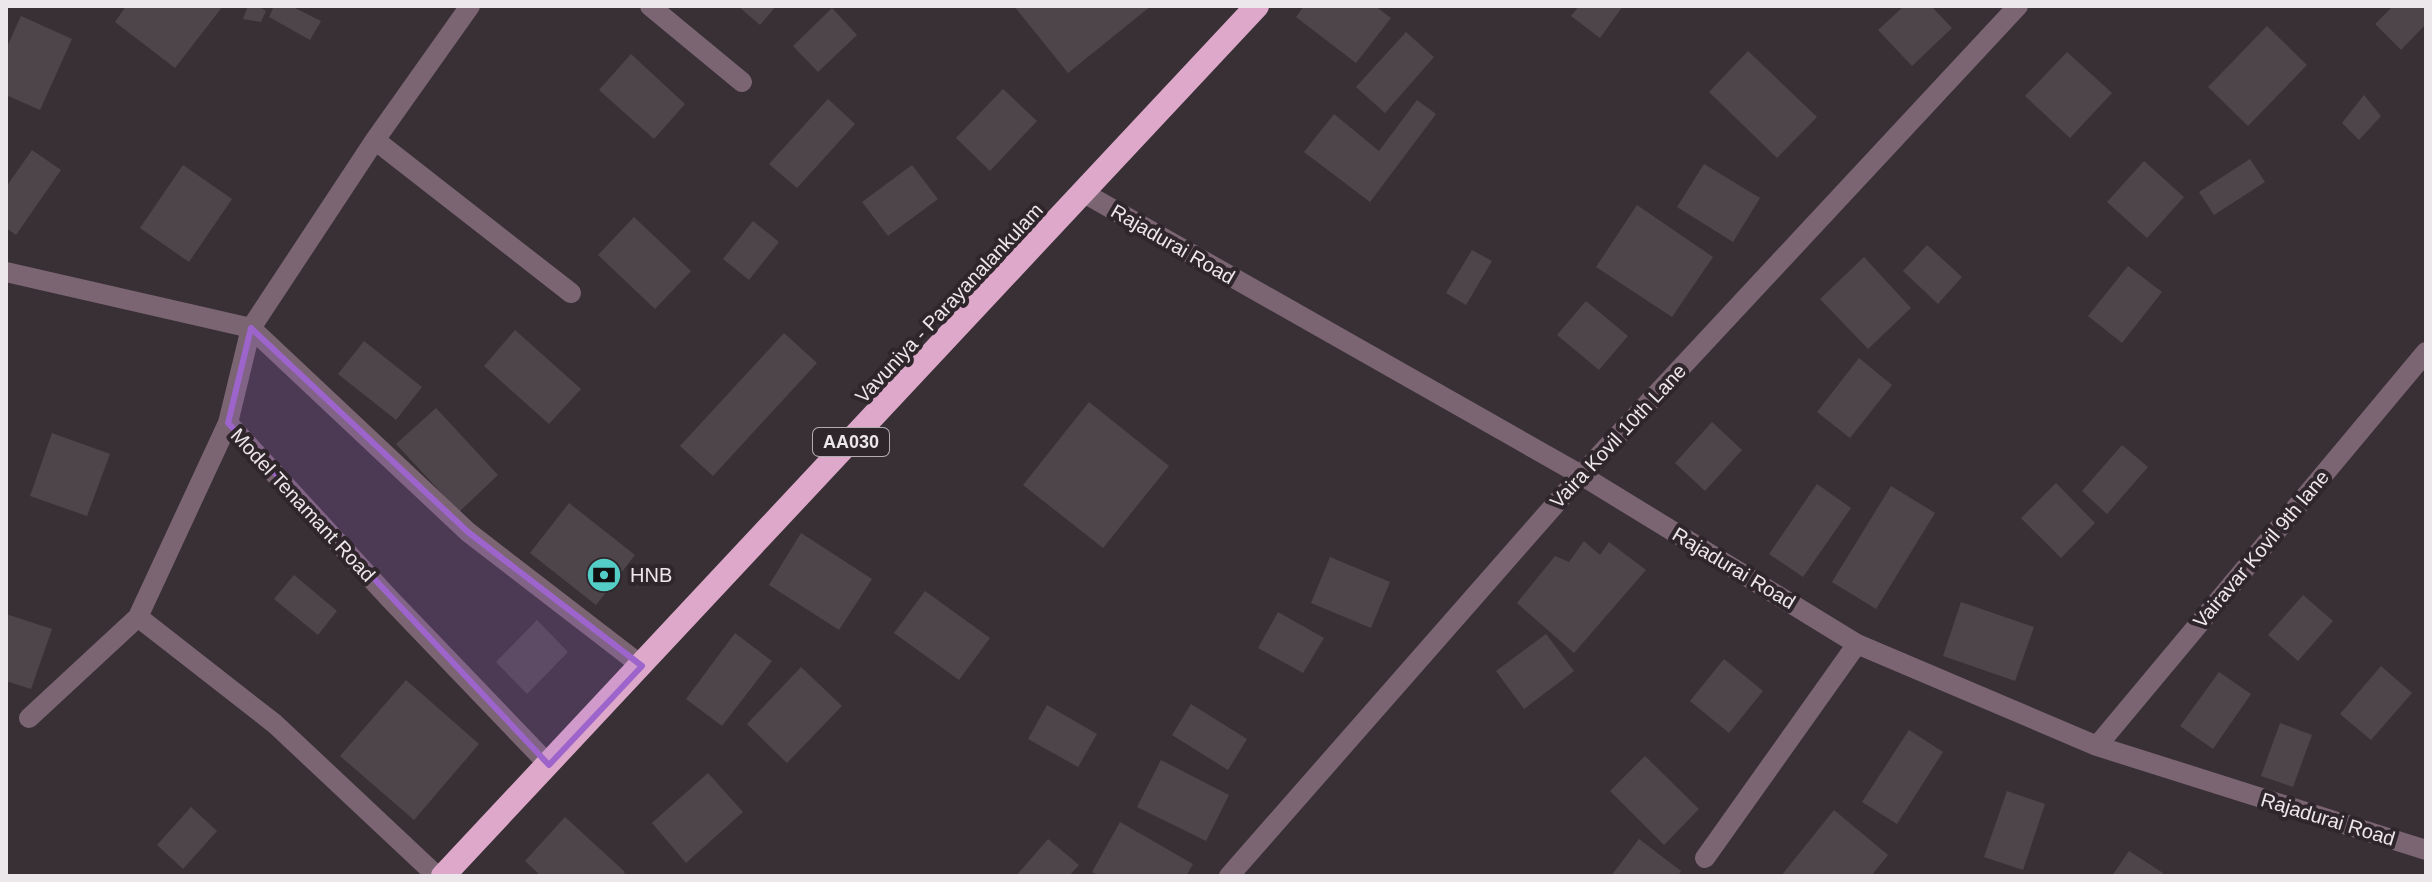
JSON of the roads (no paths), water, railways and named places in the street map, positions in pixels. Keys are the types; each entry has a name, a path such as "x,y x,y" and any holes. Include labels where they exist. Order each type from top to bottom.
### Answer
{"highway":[{"name":"Vavuniya - Parayanalankulam","path":"440,876 642,666 1257,6"}],"street":[{"name":"Model Tenamant Road","path":"470,6 375,140 251,328 228,423 549,765"},
{"path":"650,6 742,82"},
{"name":"Vaira Kovil 10th Lane","path":"1229,876 1581,475 2018,6"},
{"path":"375,140 571,293"},
{"name":"Rajadurai Road","path":"1084,193 1581,475 1857,644 2097,746 2426,850"},
{"path":"6,272 251,328 468,532 642,666"},
{"name":"Vairavar Kovil 9th lane","path":"2097,746 2426,352"},
{"path":"29,718 138,617 228,423"},
{"path":"138,617 275,724 440,876"},
{"path":"1705,858 1857,644"}],"place":[{"name":"HNB","path":"604,575"}]}
